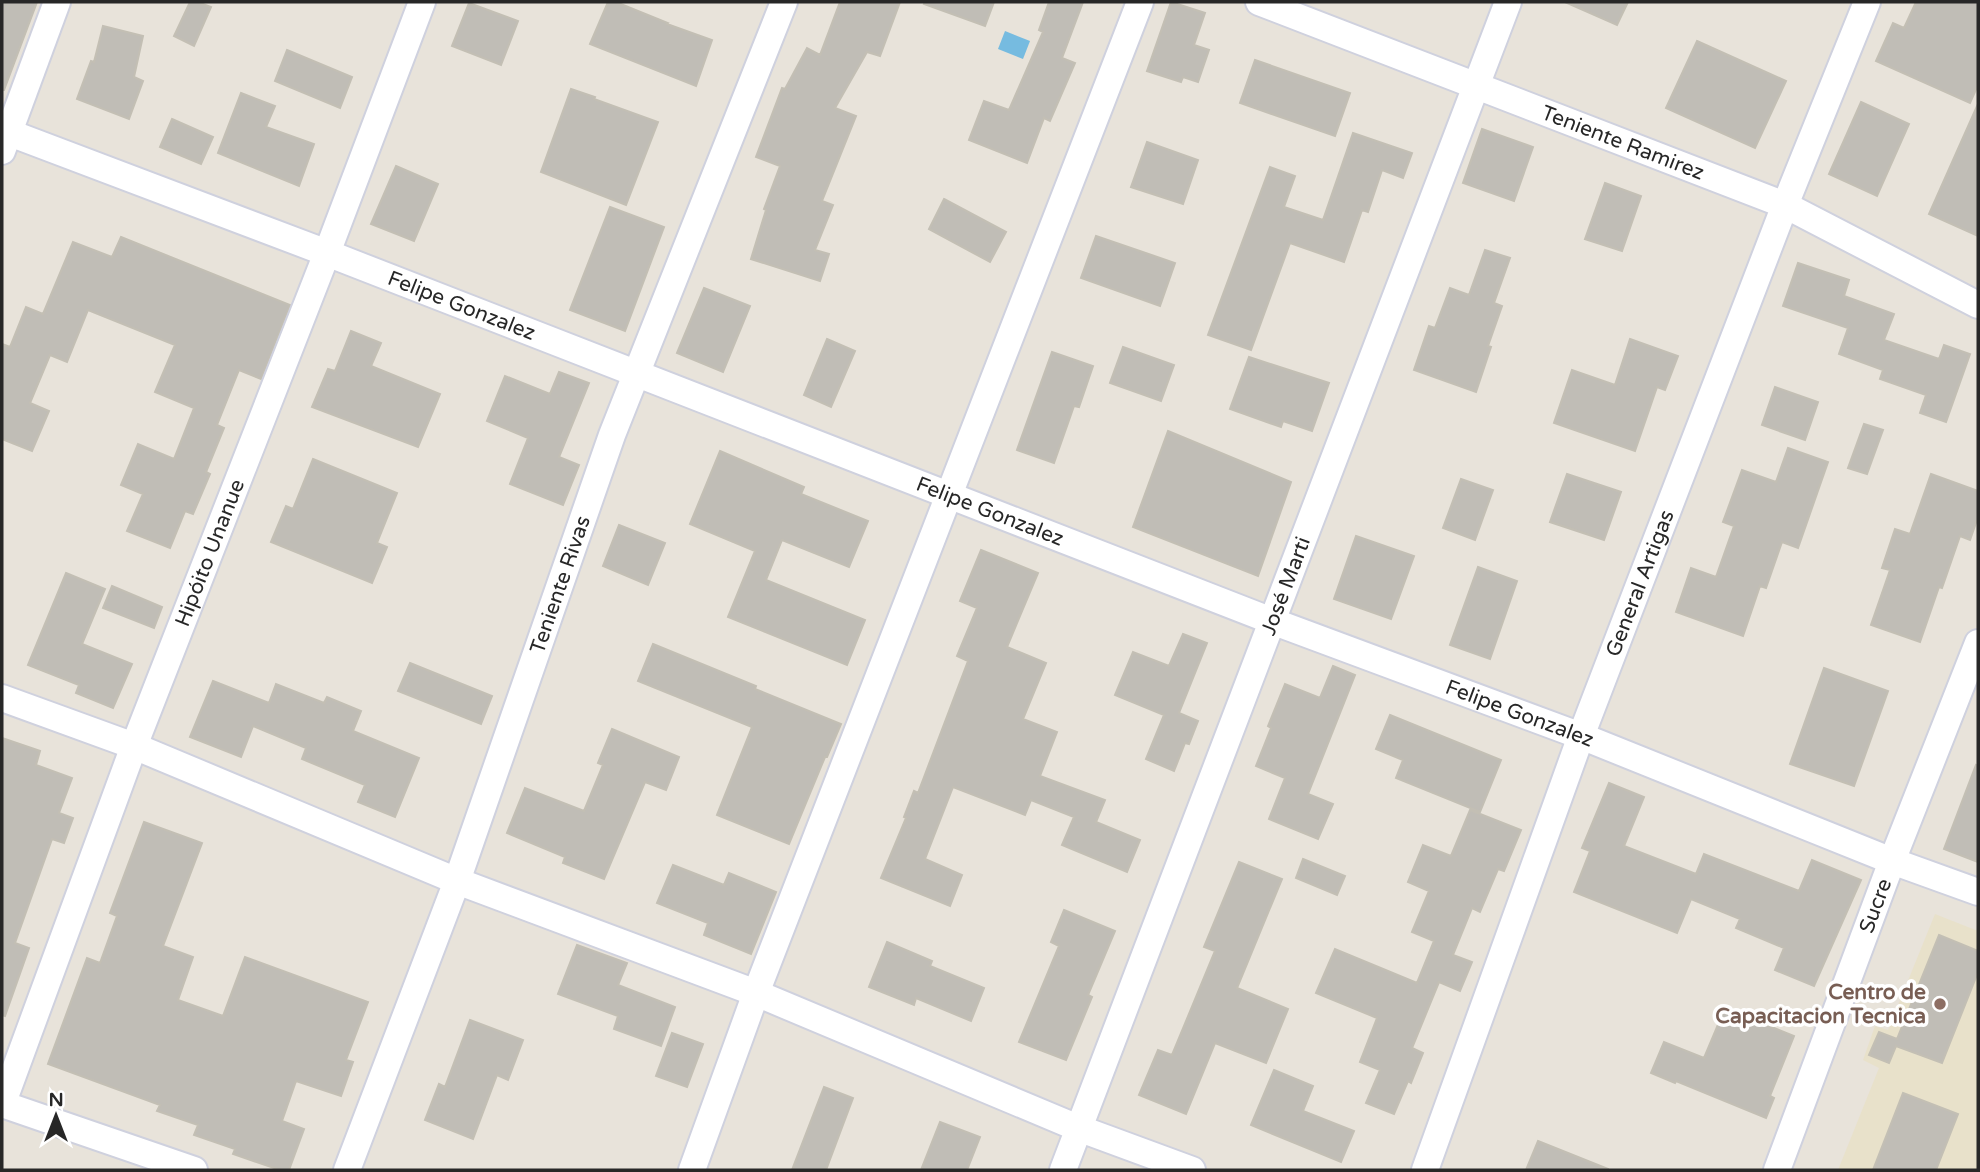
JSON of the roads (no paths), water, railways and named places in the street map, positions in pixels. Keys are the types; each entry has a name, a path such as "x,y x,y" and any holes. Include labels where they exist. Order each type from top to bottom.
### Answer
{"street":[{"path":"4,138 57,2"},
{"name":"Hipóito Unanue","path":"2,1104 134,746 422,2"},
{"name":"Teniente Rivas","path":"347,1170 457,881 612,435 784,2"},
{"path":"692,1170 756,993 1140,2"},
{"name":"Teniente Ramirez","path":"1259,2 1785,205 1978,305"},
{"name":"José Marti","path":"1063,1170 1508,2"},
{"name":"General Artigas","path":"1426,1170 1581,736 1785,205 1867,2"},
{"name":"Felipe Gonzalez","path":"4,138 327,253 1272,621 1581,736 1892,861 1978,892"},
{"name":"Sucre","path":"1777,1170 1892,861 1978,643"},
{"path":"2,698 134,746 457,881 756,993 1078,1128 1192,1170"},
{"path":"2,1104 194,1170"}],"water":[{"path":"1005,31 1030,41 1023,59 998,49"}],"place":[{"name":"Centro de Capacitacion Tecnica","path":"1940,1004"}]}
